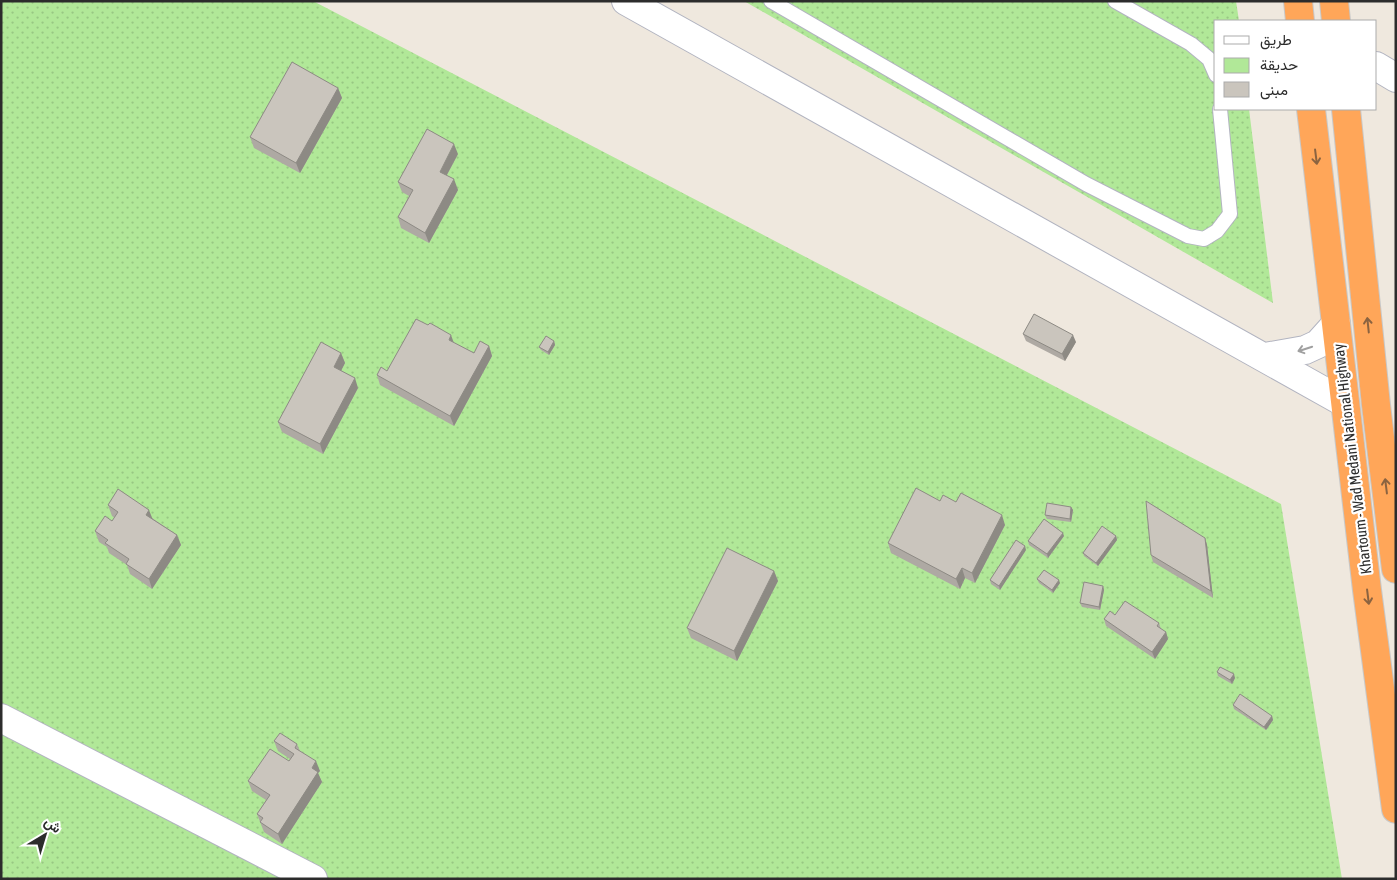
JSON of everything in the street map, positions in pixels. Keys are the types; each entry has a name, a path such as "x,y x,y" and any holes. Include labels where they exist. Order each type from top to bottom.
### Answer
{"highway":[{"path":"1298,1 1300,20"},
{"path":"1334,1 1336,20"},
{"name":"Khartoum - Wad Medani National Highway","path":"1311,110 1345,403 1396,807"},
{"name":"Khartoum - Wad Medani National Highway","path":"1346,110 1376,405 1396,569"}],"street":[{"path":"626,1 1345,403"},
{"path":"1377,67 1396,78"},
{"path":"1265,357 1305,350 1318,344 1336,324"},
{"path":"1,718 313,879"}],"lane":[{"path":"771,1 1086,184 1188,236 1204,239 1218,230 1230,214 1220,110"},
{"path":"1115,1 1191,44 1209,59 1214,70"}],"green space":[{"path":"1,1 313,1 1281,504 1342,879 1,879"},
{"path":"744,1 1236,1 1239,20 1214,20 1214,110 1249,110 1273,303"}],"building":[{"path":"292,62 338,88 296,163 250,137"},
{"path":"427,129 454,144 440,172 454,179 425,233 398,217 413,190 398,182"},
{"path":"1034,314 1073,335 1062,354 1023,334"},
{"path":"416,319 428,325 430,323 451,335 449,340 474,353 480,341 489,346 450,416 377,375 381,367 387,371"},
{"path":"546,336 554,341 548,352 539,347"},
{"path":"321,342 341,353 334,367 355,378 320,444 278,422"},
{"path":"916,488 940,501 943,495 956,502 961,493 1002,515 972,573 962,568 956,579 888,543"},
{"path":"118,489 149,510 146,515 177,535 149,579 126,564 129,559 105,543 108,540 95,531 105,516 112,521 118,512 108,505"},
{"path":"1146,501 1205,538 1211,591 1151,555"},
{"path":"1047,503 1071,507 1070,519 1045,515"},
{"path":"1044,519 1063,533 1047,554 1028,541"},
{"path":"1102,526 1116,536 1096,563 1083,553"},
{"path":"1016,540 1025,546 999,586 990,580"},
{"path":"727,548 774,571 734,651 687,628"},
{"path":"1044,570 1059,580 1052,590 1037,579"},
{"path":"1084,582 1103,586 1099,607 1080,603"},
{"path":"1125,601 1159,623 1157,626 1166,632 1152,652 1104,619 1110,611 1115,615"},
{"path":"1220,667 1234,674 1230,680 1217,672"},
{"path":"1240,694 1272,716 1264,727 1233,705"},
{"path":"280,733 297,744 295,748 316,761 312,768 318,772 278,834 260,822 263,818 257,814 270,795 248,781 270,749 289,761 294,754 274,741"}]}
